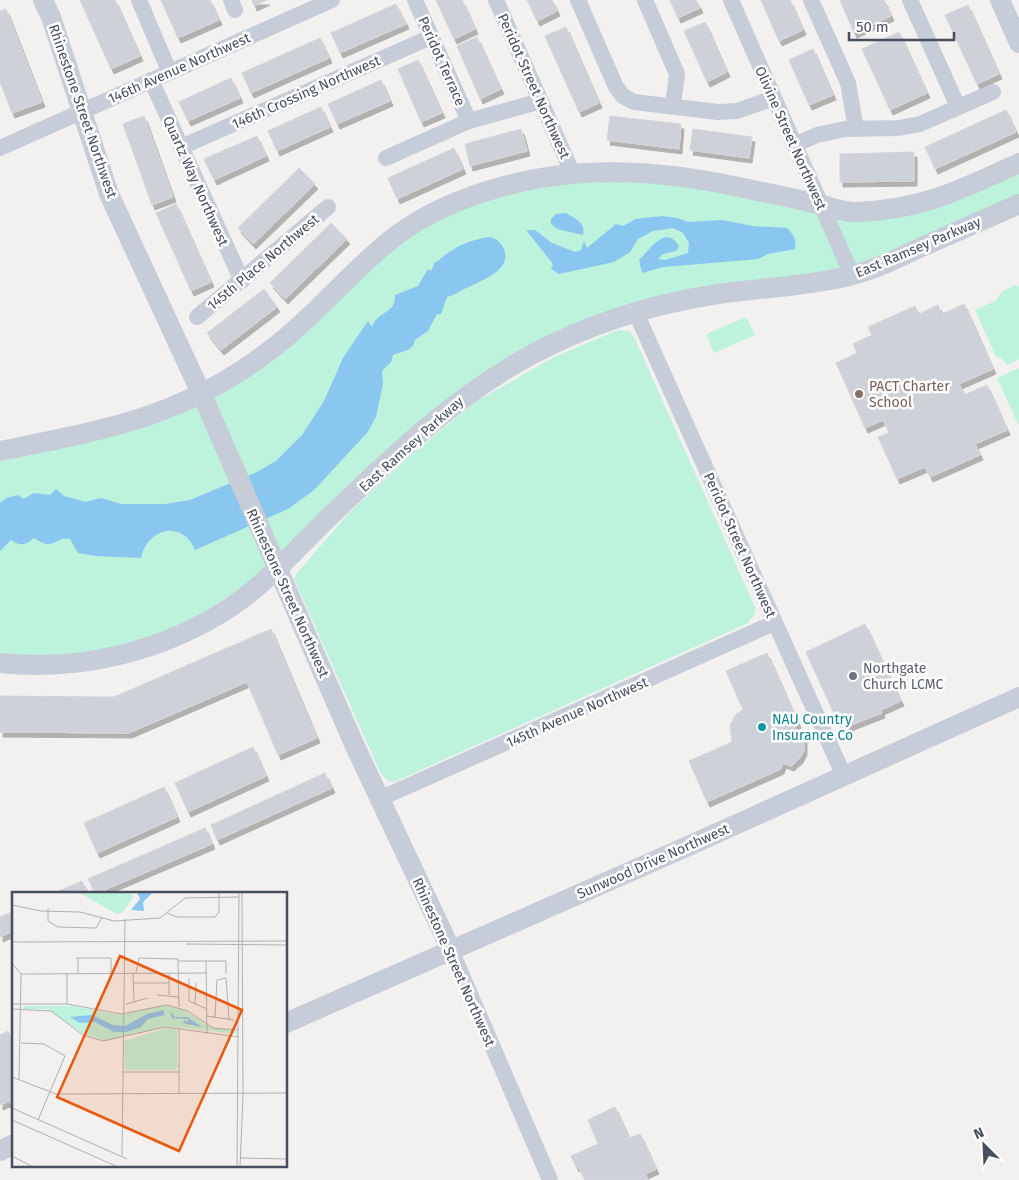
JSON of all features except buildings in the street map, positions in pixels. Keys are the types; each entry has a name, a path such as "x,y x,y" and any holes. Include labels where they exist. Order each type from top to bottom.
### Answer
{"street":[{"name":"Rhinestone Street Northwest","path":"44,0 83,111 97,162 109,194 201,395 232,469 278,567 380,799 450,950 550,1180"},
{"path":"140,0 169,71"},
{"name":"146th Avenue Northwest","path":"0,148 169,71 332,0"},
{"name":"Peridot Terrace","path":"414,0 470,121"},
{"name":"Peridot Street Northwest","path":"496,0 572,172"},
{"path":"578,0 616,87 623,96 634,102 673,105 718,112 737,111 774,98"},
{"path":"645,0 677,74 673,105"},
{"name":"Olivine Street Northwest","path":"731,0 852,275"},
{"path":"811,0 848,83 856,129"},
{"path":"910,0 958,108"},
{"path":"1000,0 1019,43"},
{"name":"146th Crossing Northwest","path":"181,146 431,37"},
{"name":"Quartz Way Northwest","path":"151,80 242,281"},
{"path":"794,145 817,135 856,129 899,128 920,124 993,92"},
{"path":"386,158 470,121 541,101"},
{"path":"0,451 106,430 148,417 201,395 277,345 390,240 418,222 480,193 539,177 572,172 651,174 688,177 851,212 924,204 946,197 1019,163"},
{"name":"East Ramsey Parkway","path":"0,663 69,665 147,647 230,607 262,583 414,438 476,388 534,354 572,335 636,312 710,295 814,283 852,275 887,263 1019,204"},
{"name":"145th Place Northwest","path":"197,317 328,207"},
{"name":"Peridot Street Northwest","path":"636,312 844,776"},
{"name":"145th Avenue Northwest","path":"380,799 774,623"},
{"name":"Sunwood Drive Northwest","path":"288,1022 1019,697"},
{"path":"0,1150 12,1145"}],"green space":[{"path":"1019,169 1019,196 873,260 546,343 257,579 177,629 88,656 0,656 0,459 165,418 406,238 453,211 542,183 660,181 849,216"},
{"path":"1015,285 1019,287 1019,359 1007,365 1001,358 996,357 975,310 997,300 1001,292"},
{"path":"746,317 755,335 714,353 706,334"},
{"path":"618,330 629,331 635,339 756,609 754,616 746,624 394,782 389,781 381,774 294,579 297,573 350,512 411,455 474,403 554,357"},
{"path":"1019,368 1019,424 1018,424 997,378"}],"water":[{"path":"566,213 581,224 584,231 583,235 557,229 551,224 551,219 556,214"},
{"path":"662,216 688,222 722,220 753,226 787,228 794,237 795,249 768,254 758,259 663,267 642,273 639,260 652,246 663,238 668,237 674,240 679,246 676,251 663,254 658,259 665,260 688,253 689,243 683,233 673,228 653,231 638,239 630,252 614,262 559,274 551,269 553,264 526,230 535,230 552,243 575,252 581,250 584,241 587,248 616,224 623,226 636,219"},
{"path":"489,237 498,241 504,249 505,256 501,268 483,280 447,297 441,314 437,314 428,331 415,340 412,347 393,355 391,362 382,371 383,384 376,417 367,433 314,490 288,509 195,550 189,540 182,534 166,531 150,540 141,558 96,556 78,553 70,539 66,538 49,544 44,544 34,538 23,544 17,544 11,540 0,551 0,503 6,498 18,495 23,499 34,493 50,495 56,489 64,496 85,502 101,498 121,504 165,504 190,500 257,472 276,461 302,435 324,401 343,358 368,321 372,327 378,318 393,306 395,295 418,286 428,269 431,271 435,262 449,252 467,242"}],"place":[{"name":"PACT Charter School","path":"859,394"},
{"name":"Northgate Church LCMC","path":"853,676"},
{"name":"NAU Country Insurance Co","path":"762,727"}]}
